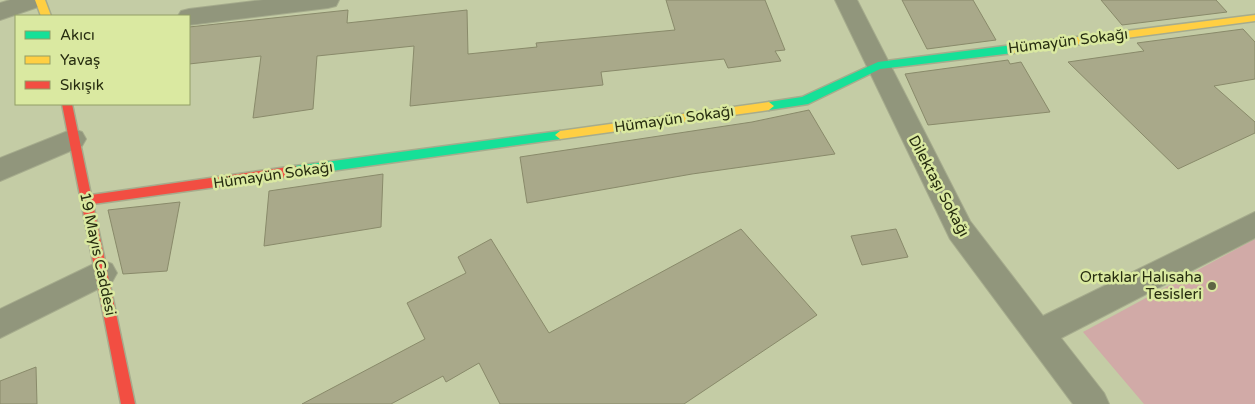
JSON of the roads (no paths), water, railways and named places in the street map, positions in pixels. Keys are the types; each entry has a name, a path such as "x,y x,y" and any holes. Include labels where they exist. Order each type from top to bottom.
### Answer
{"street":[{"path":"0,12 33,0"},
{"path":"40,0 46,15"},
{"path":"190,17 328,0"},
{"name":"Dilektaşı Sokağı","path":"846,0 960,230 1093,404"},
{"name":"Hümayün Sokağı","path":"87,200 804,102 878,66 1255,18"},
{"name":"19 Mayıs Caddesi","path":"67,105 128,404"},
{"path":"0,170 73,139"},
{"path":"1038,334 1255,224"},
{"path":"0,324 102,274"}],"place":[{"name":"Ortaklar Halısaha Tesisleri","path":"1212,286"}]}
